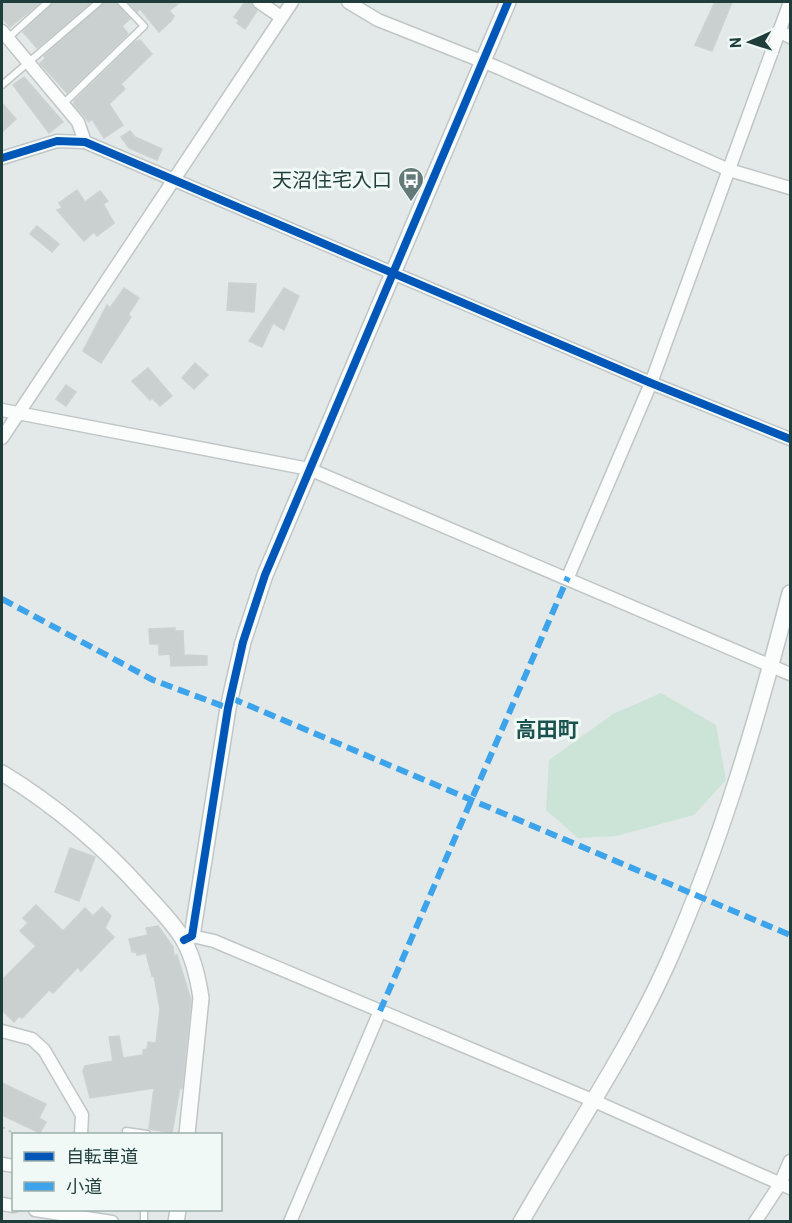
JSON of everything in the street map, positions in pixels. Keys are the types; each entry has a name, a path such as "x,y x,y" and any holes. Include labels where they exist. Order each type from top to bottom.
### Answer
{"street":[{"path":"259,2 281,17"},
{"path":"2,438 291,2"},
{"path":"348,2 378,20 482,62 729,170 790,188"},
{"path":"187,1133 201,998 188,938 228,708 243,642 265,575 508,2"},
{"path":"567,577 651,383 729,170 785,34 790,2"},
{"path":"5,35 78,122 85,142"},
{"path":"2,158 57,141 85,142 651,383 790,439"},
{"path":"2,410 309,469 567,577 790,674"},
{"path":"521,1221 639,1019 668,960 726,807 772,666 790,593"},
{"path":"2,773 41,797 101,845 188,938 214,941 592,1100 785,1186"},
{"path":"290,1221 380,1011"},
{"path":"2,1030 32,1039 44,1050 82,1115 81,1133"},
{"path":"755,1221 785,1186 790,1161"},
{"path":"48,1211 112,1221"}],"lane":[{"path":"5,35 48,2"},
{"path":"2,85 99,2"},
{"path":"63,104 144,26 121,2"},
{"path":"126,1131 140,1133"}],"green space":[{"path":"661,693 716,725 726,780 694,815 616,836 578,838 546,810 549,760 613,714"}],"building":[{"path":"2,2 41,2 10,27 2,18"},
{"path":"53,2 92,2 37,48 23,32"},
{"path":"104,2 116,2 130,19 122,26 128,34 67,93 40,63 45,59 44,56"},
{"path":"128,2 180,2 169,11 174,16 159,32 140,9 137,12"},
{"path":"245,2 251,2 257,11 245,29 237,23 239,20 234,17"},
{"path":"715,2 732,2 712,51 695,45"},
{"path":"140,40 152,54 121,84 125,89 109,104 123,125 104,138 92,119 89,122 74,101 135,42"},
{"path":"24,77 63,122 49,133 13,85"},
{"path":"2,103 16,119 2,132"},
{"path":"130,131 135,137 162,149 157,160 129,148 121,137"},
{"path":"77,190 85,202 100,191 108,201 103,204 114,223 97,236 94,232 84,241 57,210 62,208 59,203"},
{"path":"37,226 59,244 52,252 30,234"},
{"path":"229,283 256,284 254,312 227,310"},
{"path":"124,288 139,298 128,315 131,317 101,363 83,351 107,305 110,308"},
{"path":"284,288 299,296 284,330 273,323 262,347 249,341"},
{"path":"195,363 208,375 194,389 182,378"},
{"path":"148,368 172,396 160,406 152,398 150,400 132,381"},
{"path":"66,385 76,392 66,406 56,399"},
{"path":"175,628 175,631 183,631 184,655 207,656 207,665 171,666 170,654 159,655 159,644 150,644 149,629"},
{"path":"70,848 95,857 79,901 55,892"},
{"path":"36,905 63,931 85,908 93,916 102,907 111,916 105,928 114,937 81,971 78,967 53,993 49,990 22,1018 19,1016 14,1022 2,1010 2,980 36,946 20,931 28,923 23,918"},
{"path":"158,926 173,947 174,956 177,955 191,1000 182,1088 180,1087 172,1133 149,1129 154,1088 90,1098 83,1071 85,1066 113,1061 109,1037 119,1036 123,1058 143,1055 148,1042 156,1043 160,1009 154,976 152,976 146,953 137,955 136,952 132,952 129,939 148,935 146,928"},
{"path":"2,1083 46,1104 39,1118 46,1122 40,1133 2,1115"}],"marked path":[{"path":"380,1011 568,577"},
{"path":"2,599 153,680 228,708"},
{"path":"231,698 790,935"}],"cycle path":[{"path":"184,940 192,936 228,708 243,642 265,575 508,2"},
{"path":"2,158 57,141 85,142 651,383 790,439"}],"place":[{"name":"天沼住宅入口","path":"411,203"}],"district":[{"name":"高田町","path":"547,730"}]}
